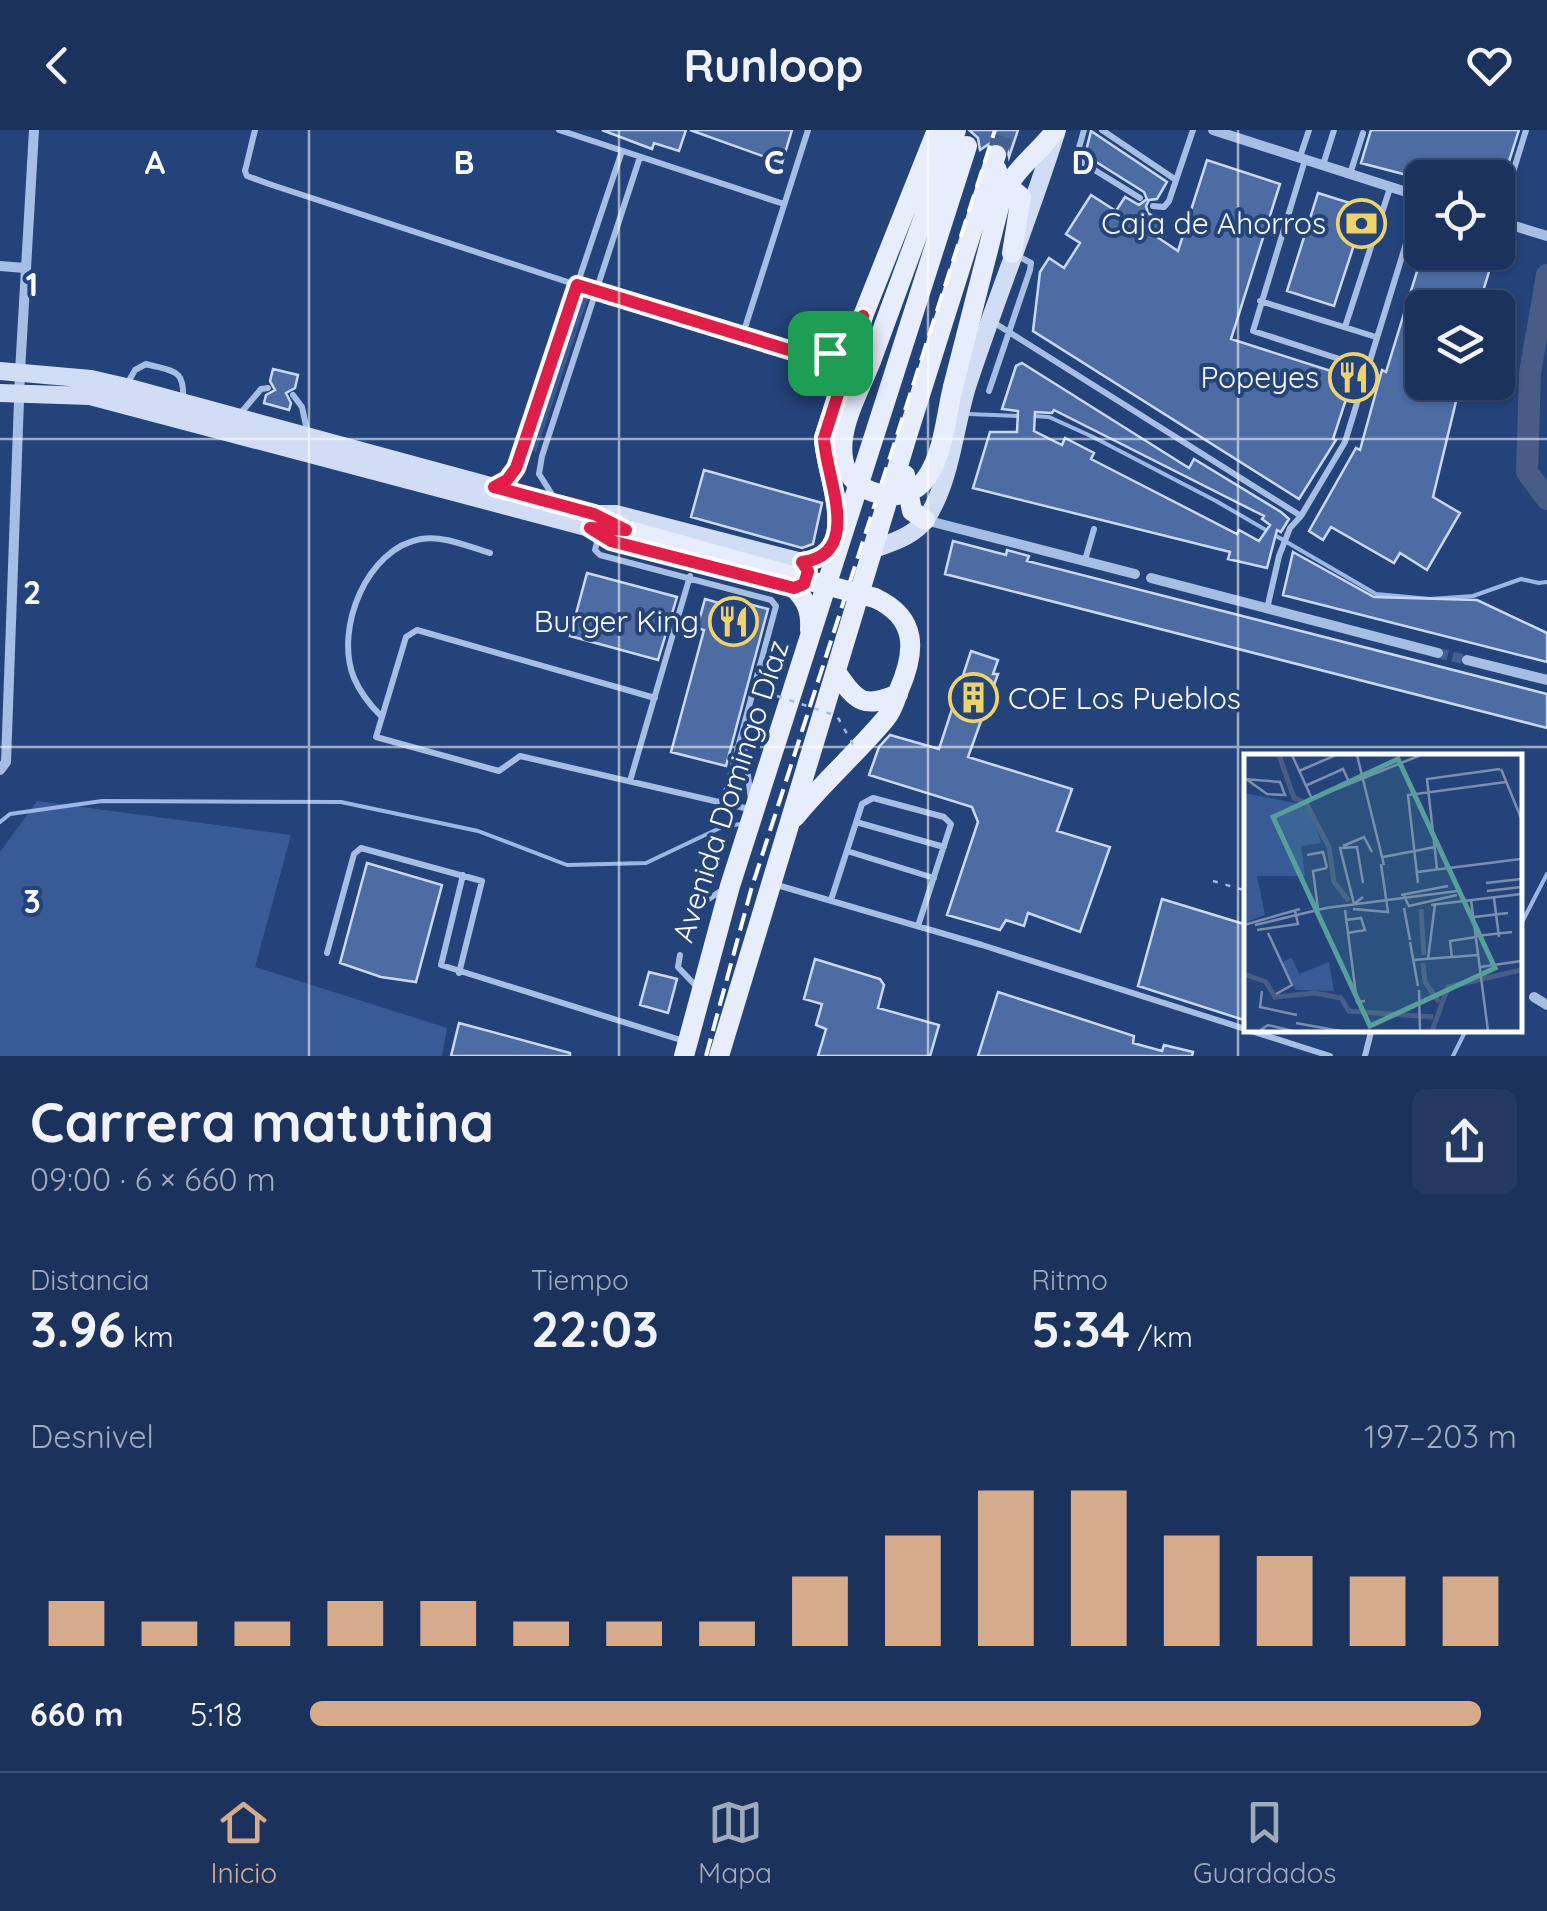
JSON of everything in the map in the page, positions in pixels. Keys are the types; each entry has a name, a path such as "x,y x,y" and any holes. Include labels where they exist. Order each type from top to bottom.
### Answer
{"main road":[{"path":"810,639 811,614 839,520 837,497 824,459 831,410 863,316 938,130"},
{"path":"957,278 1013,174 1034,157 1056,130"},
{"path":"719,1056 874,549 907,436 996,155 999,205 938,451 926,478 910,492 888,496 868,491 852,480 843,460 843,436 962,138"},
{"name":"Avenida Domingo Díaz","path":"686,1049 730,886 810,639 962,138"},
{"path":"999,205 1015,192 1021,197 1012,253"},
{"path":"907,436 905,486 912,511 925,520"},
{"path":"594,526 626,530 875,598 890,605 907,624 910,656 886,718 818,788 788,827"},
{"path":"798,576 830,549"},
{"path":"798,576 811,614"},
{"path":"836,672 851,693 870,704 898,694"}],"street":[{"path":"0,770 6,762 20,372 34,130"},
{"path":"874,549 914,532 925,520 940,488 960,408 1012,253 1033,207 1056,130"},
{"path":"1213,130 1405,192"},
{"path":"1515,226 1547,236"},
{"path":"0,266 25,268"},
{"path":"0,371 90,378 561,504 611,541 692,570 798,576"},
{"path":"0,392 90,396 594,526 616,514 798,576"},
{"path":"0,496 16,496"},
{"path":"925,520 1135,574"},
{"path":"1150,578 1438,653"},
{"path":"1467,660 1547,680"},
{"path":"1534,997 1547,1005"}],"lane":[{"path":"255,130 244,166 248,176 742,337 812,357 830,353 844,343 863,316"},
{"path":"559,130 784,204"},
{"path":"742,337 808,130"},
{"path":"1084,130 1077,156 1080,161 1140,198"},
{"path":"1102,130 1176,180"},
{"path":"1153,206 1164,208 1193,130"},
{"path":"1308,130 1253,332 1367,368"},
{"path":"1323,165 1334,130"},
{"path":"1515,172 1526,130"},
{"path":"1350,174 1363,134"},
{"path":"494,487 507,480 516,468 622,151"},
{"path":"561,504 546,489 539,474 542,456 640,157"},
{"path":"1345,327 1391,187"},
{"path":"1267,609 1290,528 1302,516 1345,442 1405,249"},
{"path":"989,390 1030,270 1026,260 1012,253"},
{"path":"1260,300 1376,337"},
{"path":"989,320 1302,516"},
{"path":"812,357 830,389 831,410"},
{"path":"126,387 134,370 146,364 183,377 182,402"},
{"path":"238,417 262,389 268,388"},
{"path":"293,395 302,407 308,436"},
{"path":"1085,560 1094,529"},
{"path":"382,717 353,676 349,646 352,617 364,586 380,561 400,544 426,538 448,540 490,553"},
{"path":"630,782 692,570 771,600 776,606 723,803"},
{"path":"654,698 416,630 406,637 376,737 499,771 520,756 755,810 745,772 744,732"},
{"path":"831,900 862,804 873,798 944,817 951,824 918,926"},
{"path":"856,822 944,847"},
{"path":"327,953 357,850 361,848 477,878 483,886 459,973"},
{"path":"846,850 934,878"},
{"path":"463,875 441,965 686,1049"},
{"path":"771,883 1244,1029"},
{"path":"686,930 696,907 730,886"},
{"path":"680,955 678,967 700,989"},
{"path":"1251,1031 1330,1056"},
{"path":"1365,1056 1371,1031"}],"path":[{"path":"776,696 837,716 856,750"},
{"path":"1213,881 1244,890"}],"shaded area":[{"path":"582,293 589,295 536,452 530,450"},
{"path":"37,801 291,835 255,967 447,1028 442,1056 0,1056 0,852"}],"building":[{"path":"602,130 686,130 679,151 654,143 652,149"},
{"path":"690,130 792,130 782,163"},
{"path":"969,130 1018,130 1009,157 1007,147 999,142 980,150 978,138"},
{"path":"1371,130 1519,130 1509,160 1405,160 1405,175 1361,163"},
{"path":"1091,131 1167,182 1157,199 1149,200 1146,206 1148,213 1162,222 1154,235 1178,251 1207,160 1280,184 1231,339 1353,378 1333,439 1336,440 1299,499 1033,331 1040,272 1049,258 1064,268 1080,243 1066,234 1091,195 1116,211 1125,197 1139,205 1147,199 1144,192 1085,155"},
{"path":"1318,193 1366,208 1334,306 1287,291"},
{"path":"1417,270 1490,270 1483,290 1411,290"},
{"path":"1405,310 1405,400 1456,400 1433,497 1460,513 1427,570 1400,553 1394,563 1331,527 1323,540 1309,531 1356,448 1360,450 1382,370 1386,372"},
{"path":"1022,363 1189,468 1194,459 1281,512 1289,519 1281,532 1277,530 1267,568 1228,559 1230,552 973,488 990,432 1017,432 1018,411 1002,409 1016,366","holes":["1054,410 1264,516 1262,519 1270,525 1259,541 1239,530 1237,534 1091,459 1094,453 1065,438 1062,445 1034,431 1035,412"]},
{"path":"273,369 298,375 295,388 286,393 291,403 289,410 264,403 266,395 275,390 270,381"},
{"path":"704,470 822,503 813,544 802,548 691,517"},
{"path":"953,541 1006,555 1007,550 1029,556 1027,561 1547,694 1547,728 945,574"},
{"path":"1293,552 1374,597 1477,600 1547,633 1547,662 1283,595"},
{"path":"587,573 677,597 658,660 570,636"},
{"path":"705,599 747,611 749,604 768,609 726,766 671,752 704,630 697,628"},
{"path":"971,651 998,660 993,674 998,674 968,757 1072,789 1057,831 1110,847 1080,932 1028,913 1024,926 1006,920 1000,930 947,915 978,822 972,807 869,775 879,747 890,735 939,749"},
{"path":"367,863 442,885 416,982 381,977 340,963"},
{"path":"1162,899 1244,924 1244,1020 1138,986"},
{"path":"815,959 880,979 884,985 878,1008 939,1025 930,1056 818,1056 826,1029 816,1025 822,1004 804,999"},
{"path":"649,972 677,979 668,1013 640,1005"},
{"path":"998,992 1134,1036 1133,1043 1162,1051 1164,1045 1193,1052 1192,1056 978,1056"},
{"path":"459,1023 570,1053 570,1056 451,1056"}],"waterway":[{"path":"1547,275 1530,373 1527,472 1547,499"},
{"path":"969,414 1019,416"},
{"path":"1034,416 1049,417 1093,437 1216,501 1376,594 1430,599 1473,596 1521,579 1547,582"},
{"path":"0,822 10,814 102,801 341,802 478,831 567,865 646,863 722,827 740,824"},
{"path":"1522,922 1547,874"},
{"path":"1453,1056 1466,1031"}],"tunnel":[{"path":"996,155 1005,130"},
{"path":"1438,653 1467,660"}],"railway":[{"path":"706,1056 751,890 995,130"}],"place":[{"name":"Caja de Ahorros","path":"1361,223"},
{"name":"Popeyes","path":"1354,377"},
{"name":"Burger King","path":"734,621"},
{"name":"COE Los Pueblos","path":"973,698"}],"route":[{"path":"577,285 812,357 830,353 844,343 863,316 824,438 824,459 837,497 839,520 830,549 815,561 802,562 808,578 794,588 611,541 590,528 626,530 594,514 494,487 507,480 516,468 577,285"}]}
